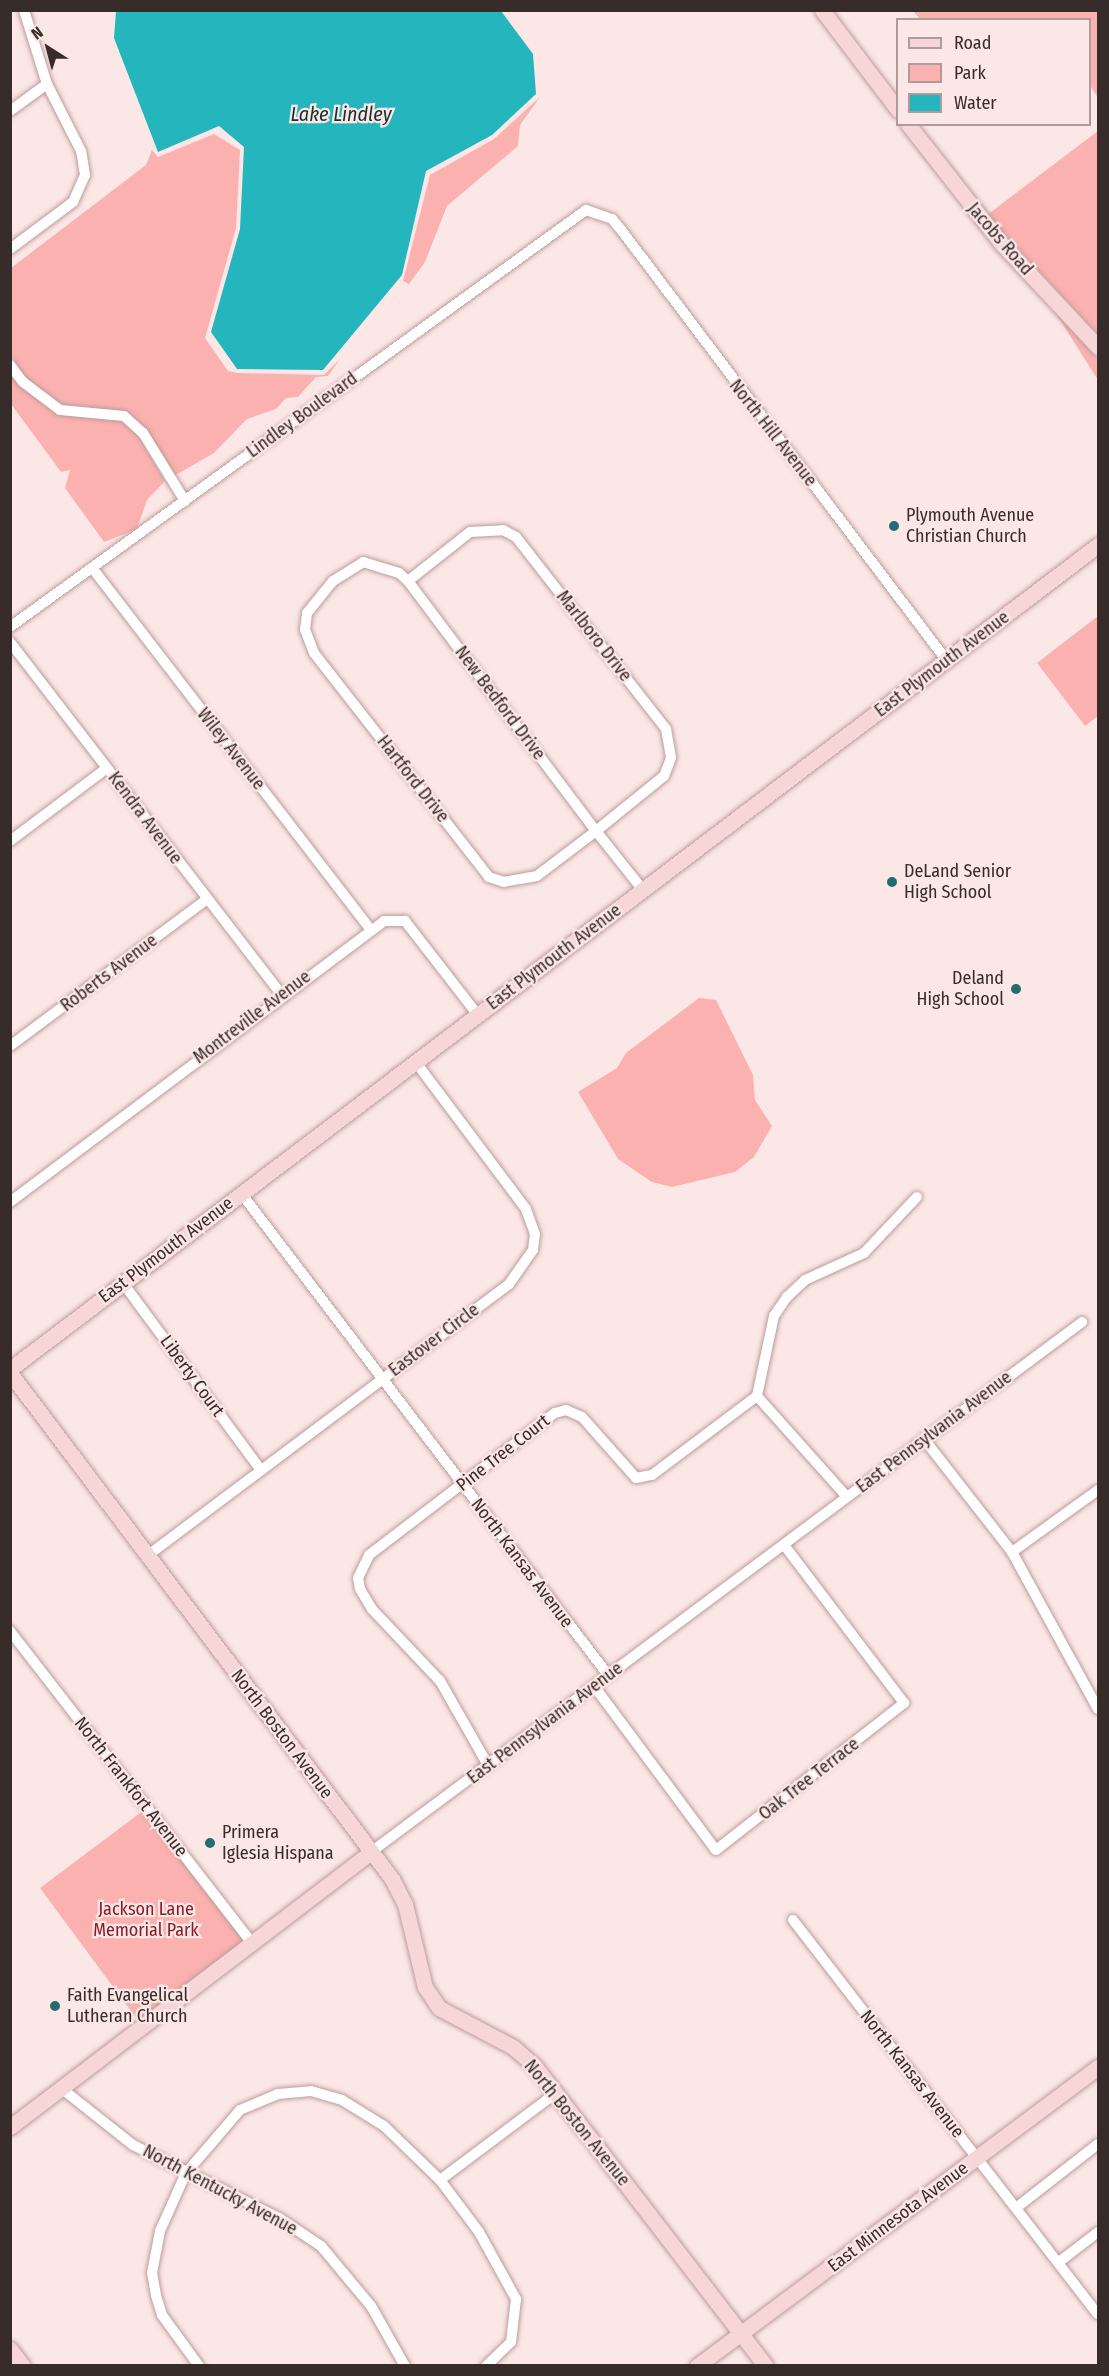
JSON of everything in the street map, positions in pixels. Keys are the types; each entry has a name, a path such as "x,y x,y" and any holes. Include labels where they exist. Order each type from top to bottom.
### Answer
{"street":[{"path":"10,249 83,189 81,151 47,84 24,10"},
{"path":"822,10 896,109"},
{"path":"10,111 47,84"},
{"name":"Jacobs Road","path":"910,126 1001,243 1098,346"},
{"name":"Lindley Boulevard","path":"10,627 93,569 558,225 586,210 596,212"},
{"name":"North Hill Avenue","path":"596,212 622,231 946,661"},
{"path":"10,365 23,382 60,410 124,417 143,433 185,501"},
{"name":"Marlboro Drive","path":"408,581 470,532 503,530 516,537 666,729 671,758 664,776 596,831"},
{"name":"East Plymouth Avenue","path":"10,1371 241,1193 417,1064 478,1015 1098,545"},
{"name":"New Bedford Drive","path":"336,579 363,562 386,565 408,581 643,890"},
{"name":"Wiley Avenue","path":"93,569 370,929"},
{"name":"Hartford Drive","path":"336,579 307,613 307,641 489,877 514,883 537,876 596,831"},
{"name":"Kendra Avenue","path":"10,642 281,994"},
{"path":"10,841 107,768"},
{"name":"Roberts Avenue","path":"10,1046 207,899"},
{"name":"Montreville Avenue","path":"10,1202 281,994 384,921 405,921 478,1015"},
{"name":"Eastover Circle","path":"147,1556 509,1284 533,1250 535,1234 526,1209 417,1064"},
{"name":"North Kansas Avenue","path":"241,1193 381,1380 608,1675"},
{"path":"847,1497 757,1396 774,1317 787,1297 805,1280 864,1253 917,1197"},
{"name":"Liberty Court","path":"123,1283 261,1470"},
{"name":"East Pennsylvania Avenue","path":"10,2127 371,1852 1082,1322"},
{"name":"North Boston Avenue","path":"10,1371 371,1852 405,1904 419,1970 439,2008 513,2047 556,2093 766,2366"},
{"name":"Pine Tree Court","path":"488,1765 440,1681 372,1609 358,1578 369,1555 555,1413 566,1410 582,1417 627,1473 636,1478 652,1475 757,1396"},
{"path":"924,1439 1012,1552 1098,1709"},
{"path":"1012,1552 1098,1490"},
{"name":"Oak Tree Terrace","path":"594,1686 716,1850 904,1702 784,1545"},
{"name":"North Frankfort Avenue","path":"10,1631 252,1943"},
{"name":"North Kansas Avenue","path":"792,1920 1098,2314"},
{"name":"East Minnesota Avenue","path":"697,2366 1098,2067"},
{"name":"North Kentucky Avenue","path":"61,2088 104,2127 186,2173 279,2218 321,2246 365,2298 405,2366"},
{"path":"194,2364 162,2315 152,2273 160,2231 186,2173 240,2110 279,2094 311,2091 342,2100 384,2126 440,2180 486,2242 516,2299 511,2342 486,2366"},
{"path":"440,2180 556,2093"},
{"path":"1016,2208 1098,2144"},
{"path":"1059,2262 1098,2232"},
{"path":"10,2349 23,2366"}],"green space":[{"path":"913,11 1098,11 1098,98 1091,87 1091,18 919,18"},
{"path":"540,97 520,125 518,146 447,206 425,262 409,284 403,281 430,175 494,139"},
{"path":"1098,131 1098,335 987,215"},
{"path":"214,134 240,150 236,228 205,338 228,371 238,373 324,375 340,359 328,376 316,377 298,397 286,398 276,409 247,419 214,453 174,476 146,429 124,411 61,405 26,379 11,356 11,268 146,165 152,150 158,157"},
{"path":"1053,309 1098,358 1098,380"},
{"path":"10,374 57,414 122,421 139,437 165,481 147,500 137,529 104,542 65,488 70,470 61,472 11,404"},
{"path":"1098,616 1098,716 1085,726 1037,663"},
{"path":"699,998 716,1000 753,1075 755,1100 772,1126 754,1157 735,1172 672,1187 652,1182 618,1159 578,1092 617,1068 626,1053"},
{"name":"Jackson Lane Memorial Park","path":"144,1810 243,1938 243,1946 139,2022 40,1888"}],"water":[{"name":"Lake Lindley","path":"116,11 501,11 533,54 536,94 492,135 426,171 402,275 323,370 237,369 211,332 240,229 244,147 219,126 158,152 114,38"}],"place":[{"name":"Plymouth Avenue Christian Church","path":"894,526"},
{"name":"DeLand Senior High School","path":"892,882"},
{"name":"Deland High School","path":"1016,989"},
{"name":"Primera Iglesia Hispana","path":"210,1843"},
{"name":"Faith Evangelical Lutheran Church","path":"55,2006"}]}
